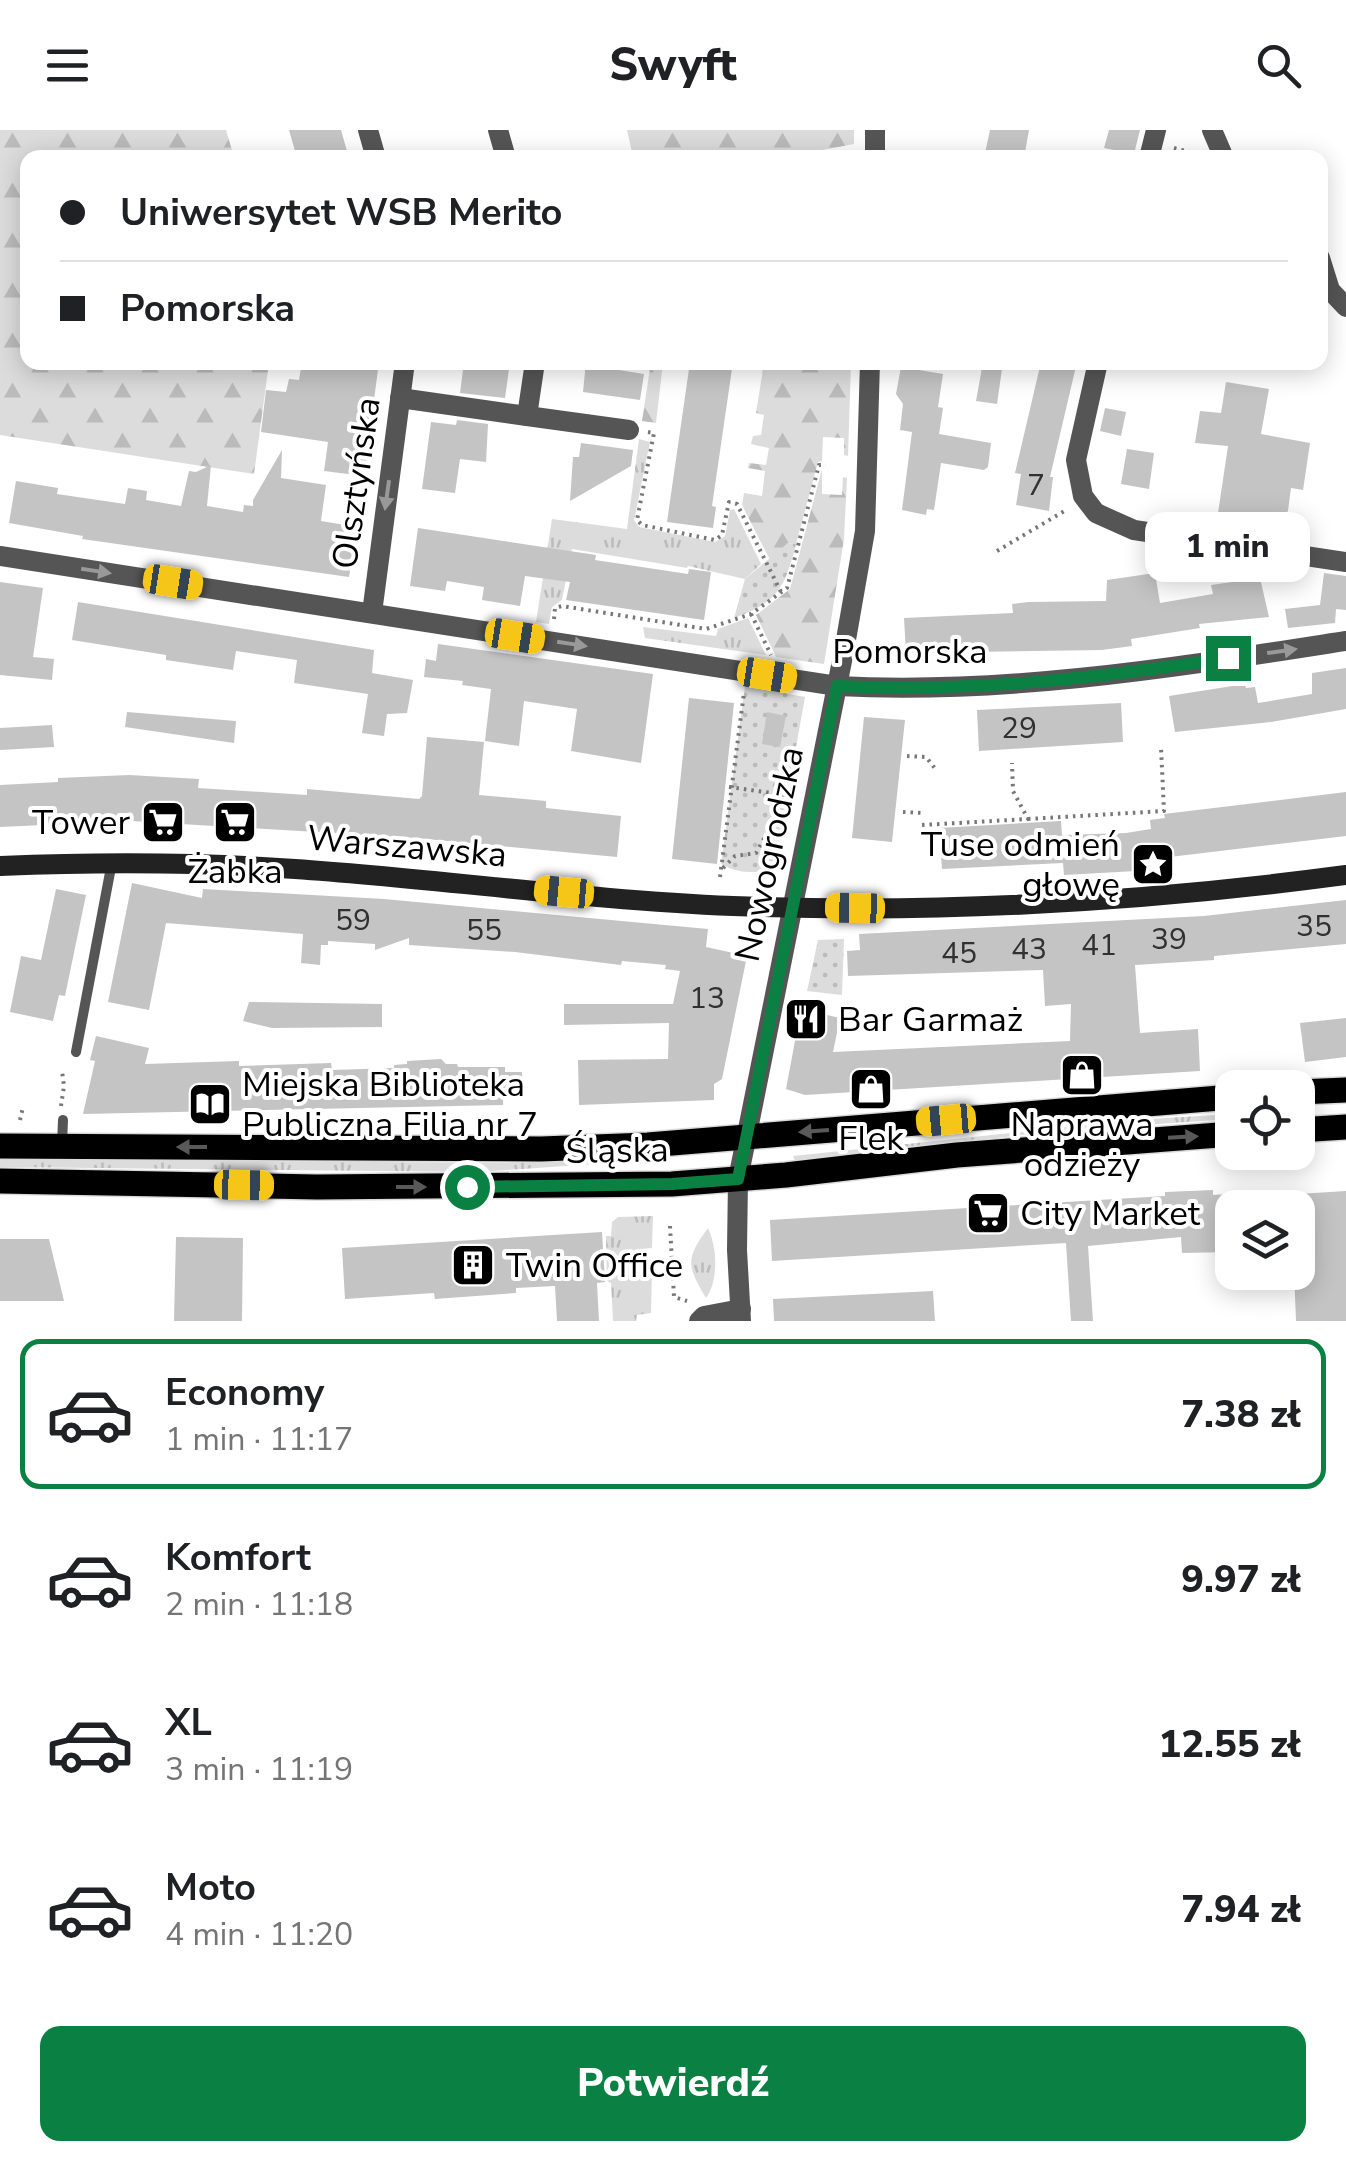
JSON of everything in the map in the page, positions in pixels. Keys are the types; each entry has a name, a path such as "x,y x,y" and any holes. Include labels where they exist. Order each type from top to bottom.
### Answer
{"main road":[{"path":"1315,1091 1346,1090"},
{"name":"Śląska","path":"0,1146 61,1129 541,1149 744,1138 1215,1098"},
{"path":"1315,1129 1346,1127"},
{"name":"Śląska","path":"0,1181 504,1187 672,1184 957,1154 1215,1135"}],"street":[{"path":"1328,284 1346,307"},
{"name":"Olsztyńska","path":"372,613 404,370"},
{"path":"527,416 533,370"},
{"name":"Nowogrodzka","path":"741,1315 738,1179 865,531 870,370"},
{"path":"1096,370 1076,460 1083,496 1096,513 1134,530 1346,562"},
{"path":"400,398 630,430"},
{"name":"Pomorska","path":"0,556 837,686 1049,682 1346,642"},
{"name":"Warszawska","path":"0,866 112,861 293,869 711,904 923,907 1150,897 1346,876"},
{"path":"697,1312 704,1316 741,1315"}],"lane":[{"path":"76,1052 112,861"}],"path":[{"path":"1153,144 1179,150"},
{"path":"630,430 654,433 637,520 642,524 715,540 722,535 732,496"},
{"path":"552,628 555,608 562,606 706,628 751,614 786,588 819,465 826,464"},
{"path":"731,503 737,504 780,592"},
{"path":"997,551 1074,506"},
{"path":"751,614 770,654"},
{"path":"745,686 720,874 730,859 756,853 770,828 788,823"},
{"path":"922,825 1164,812 1161,747"},
{"path":"908,756 926,757 937,772"},
{"path":"1012,763 1013,790 1028,818"},
{"path":"729,787 794,796"},
{"path":"903,812 924,813"},
{"path":"61,1129 62,1071"},
{"path":"20,1120 23,1107"},
{"path":"670,1226 674,1297 697,1312"}],"green space":[{"path":"0,130 226,130 232,150 20,150 20,370 268,370 254,474 0,435"},
{"path":"627,130 854,130 854,144 822,150 631,150"},
{"path":"650,370 662,370 656,423 642,421"},
{"path":"763,370 851,370 848,456 844,455 844,438 823,437 822,461 818,462 796,544 788,543 770,560 742,505 744,493 762,496 765,471 748,468 749,463 766,465 769,448 751,444 753,436 761,435 764,415 756,413"},
{"path":"639,439 650,442 634,520 639,527 715,542 725,536 730,510 734,509 761,564 745,579 688,566 572,549 562,600 552,607 549,624 536,622 552,519 627,529"},
{"path":"822,469 822,494 842,495 843,477 847,478 844,539 824,664 776,657 756,615 790,589"},
{"path":"788,543 796,544 778,591 761,606 734,618 745,579"},
{"path":"748,618 766,655 645,638 643,627 716,636 718,629"},
{"path":"745,686 805,697 778,848 769,871 744,872 721,864"},
{"path":"844,939 842,995 807,991 818,940"},
{"path":"1215,1115 1215,1120 1057,1131 795,1161 793,1156"},
{"path":"0,1159 623,1162 479,1172 0,1167"},
{"path":"653,1216 652,1248 640,1249 640,1269 652,1269 651,1313 637,1315 636,1321 613,1321 606,1236 611,1236 612,1222 618,1217"},
{"path":"708,1228 715,1263 706,1298 691,1263"}],"building":[{"path":"289,130 341,130 347,150 295,150"},
{"path":"990,130 1029,130 1025,150 986,150"},
{"path":"1109,130 1140,130 1135,150 1104,148"},
{"path":"301,370 378,370 364,476 324,471 328,442 261,432 266,390 286,392 289,379 299,380"},
{"path":"463,370 509,370 505,398 460,393"},
{"path":"585,370 644,374 640,400 583,392"},
{"path":"689,370 732,370 712,506 716,507 713,528 667,522"},
{"path":"900,370 943,374 939,434 991,443 988,467 984,470 941,463 934,510 927,509 926,515 902,510 912,432 900,430 903,404 896,394"},
{"path":"982,370 1002,370 997,404 976,401"},
{"path":"1039,370 1075,370 1050,477 1049,511 1016,505 1021,474 1015,473"},
{"path":"1226,382 1269,389 1261,434 1310,443 1303,490 1291,488 1288,511 1279,521 1218,513 1228,446 1195,443 1200,411 1221,413"},
{"path":"1105,408 1126,412 1121,436 1100,431"},
{"path":"457,420 488,424 486,462 460,459 455,493 422,489 431,422 456,425"},
{"path":"581,443 633,450 631,466 570,501 573,457 579,457"},
{"path":"1127,449 1154,453 1149,489 1121,484"},
{"path":"282,450 281,478 326,485 321,521 357,527 349,577 82,539 83,536 9,523 16,481 58,488 57,494 125,504 128,488 147,491 146,500 181,506 189,471 211,465 207,506 243,512 244,505 253,506"},
{"path":"418,528 596,555 595,560 688,574 689,569 711,572 704,620 566,600 570,582 525,576 520,606 482,600 484,587 447,581 445,591 410,586"},
{"path":"1155,573 1160,603 1213,594 1211,585 1260,578 1269,617 1199,624 1200,628 1131,639 1132,646 1102,650 906,653 904,618 1013,613 1012,604 1029,602 1106,601 1107,580"},
{"path":"1324,573 1346,576 1346,610 1336,609 1335,623 1288,628 1285,609 1320,605"},
{"path":"0,582 43,588 33,657 54,659 52,680 0,675"},
{"path":"78,602 374,650 372,673 413,680 407,713 387,714 384,736 362,733 368,694 294,683 297,660 236,651 233,670 72,640"},
{"path":"438,644 653,674 641,763 571,751 577,709 524,701 519,746 485,741 491,689 424,677 426,659 436,661"},
{"path":"1346,668 1346,709 1175,732 1169,696 1245,684 1246,688 1255,687 1258,703 1312,694 1312,673"},
{"path":"689,698 734,703 717,864 672,859"},
{"path":"1121,703 1123,742 979,751 977,710"},
{"path":"127,712 236,721 234,743 125,727"},
{"path":"767,712 786,716 780,747 762,744"},
{"path":"864,717 905,720 892,842 852,838"},
{"path":"52,725 54,747 0,750 0,728"},
{"path":"427,737 484,742 479,795 546,801 546,808 621,816 617,857 416,838 131,821 0,827 0,785 58,782 58,778 129,775 199,779 198,788 307,795 307,789 419,799"},
{"path":"1346,792 1346,836 1153,859 1154,870 1064,875 1063,863 942,869 939,828 1061,821 1062,835 1126,833 1151,829 1150,820 1165,818 1164,814"},
{"path":"132,883 202,898 203,889 384,899 708,929 706,947 747,956 722,1079 714,1084 714,1100 579,1105 578,1060 668,1059 669,1023 564,1025 564,1004 673,1004 680,971 665,969 666,965 622,961 621,965 409,945 409,938 375,950 375,944 328,941 328,945 321,945 320,965 301,963 303,934 166,923 149,1010 108,1002"},
{"path":"56,889 86,895 65,996 59,995 53,1021 10,1012 21,956 41,960"},
{"path":"1346,900 1346,944 1135,965 1140,1033 1198,1029 1200,1071 805,1095 786,1089 801,1009 840,1018 833,1052 1070,1041 1071,1004 1045,1006 1043,970 848,976 847,951 860,950 859,934 1204,916"},
{"path":"249,1002 382,1004 382,1027 272,1028 243,1021"},
{"path":"1346,1018 1346,1057 1305,1062 1300,1023"},
{"path":"96,1036 149,1048 145,1064 331,1063 332,1070 394,1068 407,1061 441,1059 458,1067 505,1067 505,1072 522,1072 523,1095 503,1100 503,1105 83,1114 95,1061 90,1060"},
{"path":"1213,1190 1215,1252 1182,1253 1181,1237 1088,1246 1093,1321 1071,1321 1066,1243 772,1261 770,1220 1165,1196 1165,1192"},
{"path":"1346,1191 1346,1321 1296,1321 1295,1290 1315,1290 1315,1193"},
{"name":"Twin Office","path":"602,1232 605,1282 597,1283 599,1321 557,1321 555,1286 435,1299 434,1293 345,1299 342,1248"},
{"path":"176,1237 243,1238 242,1321 174,1321"},
{"path":"0,1239 49,1239 64,1301 0,1301"},
{"path":"933,1291 935,1321 774,1321 773,1299"}],"place":[{"name":"Tower","path":"163,822"},
{"name":"Żabka","path":"235,822"},
{"name":"Tuse odmień głowę","path":"1153,864"},
{"name":"Bar Garmaż","path":"806,1019"},
{"name":"Naprawa odzieży","path":"1082,1075"},
{"name":"Flek","path":"871,1089"},
{"name":"Miejska Biblioteka Publiczna Filia nr 7","path":"210,1104"},
{"name":"City Market","path":"988,1213"},
{"name":"Twin Office","path":"473,1265"}],"route":[{"path":"467,1187 672,1184 738,1179 837,686 1049,682 1228,658"}]}
